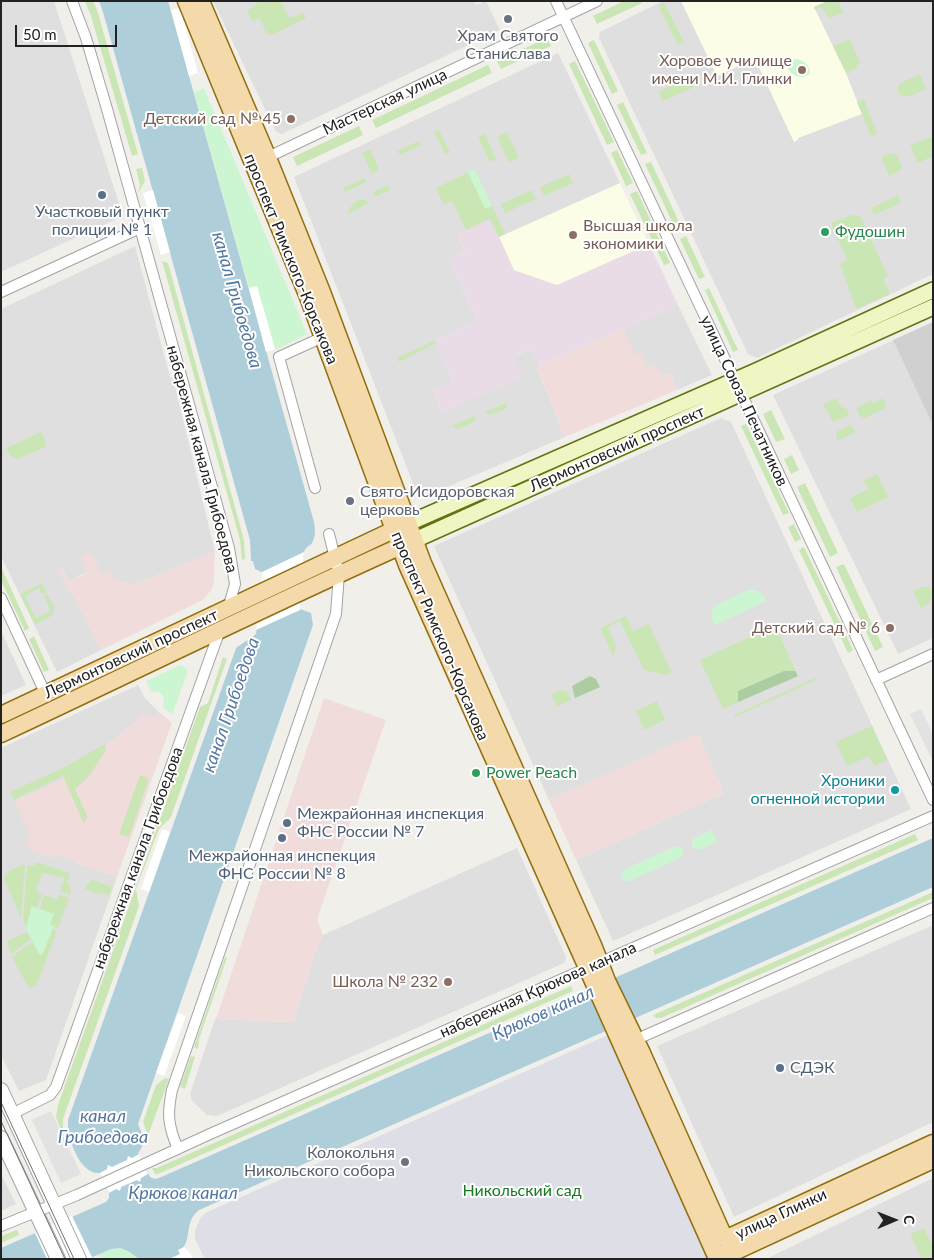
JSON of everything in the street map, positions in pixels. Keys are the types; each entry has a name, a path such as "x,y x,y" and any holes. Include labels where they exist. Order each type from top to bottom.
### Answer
{"main road":[{"name":"проспект Римского-Корсакова","path":"186,1 322,292 401,526"},
{"name":"проспект Римского-Корсакова","path":"201,1 261,161 323,337 408,543 620,1025"},
{"name":"Лермонтовский проспект","path":"1,734 301,591 408,543 738,387 933,290"},
{"name":"Лермонтовский проспект","path":"1,715 401,526 933,307"},
{"path":"620,1025 635,1040 725,1253"},
{"path":"620,1025 725,1253"},
{"name":"улица Глинки","path":"725,1253 933,1143"},
{"name":"улица Глинки","path":"725,1253 933,1160"}],"street":[{"name":"набережная канала Грибоедова","path":"12,1114 50,1095 56,1087 220,631 235,584 229,548 140,228 86,38 72,1"},
{"name":"улица Союза Печатников","path":"556,1 933,800"},
{"name":"Мастерская улица","path":"261,161 597,1"},
{"path":"1,292 140,228"},
{"path":"315,488 279,357 323,337"},
{"path":"178,1149 168,1118 172,1090 336,614 339,574 330,534"},
{"path":"1,598 53,710"},
{"path":"876,680 933,654"},
{"name":"набережная Крюкова канала","path":"54,1204 933,816"},
{"path":"635,1040 933,908"},
{"path":"1,1090 80,1259"},
{"path":"1,1138 58,1259"},
{"path":"1,1226 54,1204"}],"shaded area":[{"path":"1,1 54,1 123,216 1,272"},
{"path":"213,1 474,1 476,5 486,1 500,30 282,134 276,132"},
{"path":"663,1 933,1 933,274 757,358 748,354 599,38 600,32"},
{"name":"Хоровое училище имени М.И. Глинки","path":"681,1 828,1 814,7 846,73 862,114 798,138 794,142 755,59 717,76"},
{"path":"558,53 649,244 557,285 457,234 465,252 449,259 477,321 435,340 453,382 433,391 442,412 521,377 513,357 532,349 539,366 537,368 565,437 419,499 294,177"},
{"name":"Высшая школа экономики","path":"620,183 649,244 557,285 514,270 499,237"},
{"path":"490,219 514,270 557,285 649,244 678,305 539,366 531,349 513,357 522,377 442,412 433,391 453,382 435,340 477,321 449,259 465,251 457,234"},
{"path":"135,246 170,377 173,378 215,552 133,585 87,572 69,581 62,567 69,591 71,590 101,650 57,672 1,556 1,309"},
{"path":"678,305 712,375 677,390 671,373 662,376 648,368 635,356 623,329"},
{"path":"933,322 933,638 898,654 773,395"},
{"path":"933,322 933,425 893,340"},
{"path":"623,329 635,355 641,353 648,368 656,364 662,376 671,373 677,390 565,437 537,367"},
{"path":"721,418 731,422 911,809 613,941 576,860 724,793 698,734 549,800 434,546"},
{"path":"91,552 102,575 110,572 114,579 133,585 215,552 212,589 203,600 101,650 71,590 68,591 57,569 62,567 69,581 87,573 80,557"},
{"path":"1,631 26,685 1,696"},
{"path":"138,685 145,698 159,712 155,719 142,714 138,720 116,738 63,776 64,779 26,797 52,858 55,853 74,860 74,862 117,877 46,1080 19,1091 1,1055 1,748"},
{"path":"324,698 386,720 317,919 323,935 316,950 294,1022 216,1019"},
{"path":"921,709 933,734 933,762 910,714"},
{"path":"159,712 172,723 117,877 74,862 74,860 55,853 52,859 29,849 25,840 31,837 14,800 64,779 63,776 116,738 138,720 142,714 155,719"},
{"path":"698,733 724,793 576,860 549,800"},
{"path":"517,848 566,957 564,963 217,1116 207,1115 192,1101 190,1094 215,1019 294,1022 316,950 323,935"},
{"path":"933,925 933,1122 734,1217 657,1046"},
{"path":"633,1024 741,1259 205,1259 195,1239 195,1231 201,1217 207,1212"},
{"path":"51,1111 81,1174 61,1183 32,1120"},
{"path":"1,1174 16,1204 1,1211"},
{"path":"933,1178 933,1259 766,1259"}],"green space":[{"path":"85,1 93,1 98,13 138,154 132,156 91,16"},
{"path":"256,1 281,1 289,17 303,13 306,18 272,35 266,33 260,18 252,21 247,10 257,5"},
{"path":"624,1 641,1 642,3 597,24 593,16"},
{"path":"828,1 838,1 843,13 828,18 822,7 815,10 814,7"},
{"path":"664,2 684,42 678,45 658,5"},
{"path":"547,38 551,46 501,69 497,61"},
{"path":"850,39 860,63 857,64 858,68 846,73 833,46"},
{"path":"594,40 618,91 612,94 588,43"},
{"path":"797,59 804,62 810,70 810,73 804,77 798,77 788,69 788,62"},
{"path":"575,61 614,142 607,145 569,64"},
{"path":"488,65 492,73 376,128 372,120"},
{"path":"920,74 926,89 908,97 900,95 897,90 899,84"},
{"path":"684,80 687,85 692,83 694,87 663,101 658,92"},
{"path":"204,88 307,334 280,348 275,349 257,286 249,288 194,92"},
{"path":"864,99 877,134 871,136 857,102"},
{"path":"623,102 647,153 641,155 617,105"},
{"path":"359,126 363,135 297,166 293,157"},
{"path":"439,130 450,152 445,154 434,132"},
{"path":"507,132 519,158 509,162 497,137"},
{"path":"485,134 496,159 490,162 478,137"},
{"path":"933,136 933,156 918,163 910,145"},
{"path":"419,141 421,145 400,155 397,151"},
{"path":"370,149 378,167 377,171 372,174 362,153"},
{"path":"617,150 633,183 626,186 611,153"},
{"path":"891,153 897,155 902,168 889,176 881,157"},
{"path":"651,162 681,226 675,228 645,164"},
{"path":"142,168 145,181 138,193 140,185 136,169"},
{"path":"475,169 505,234 499,237 490,219 466,230 452,201 444,205 436,188"},
{"path":"475,169 492,206 485,209 468,172"},
{"path":"569,174 573,183 544,196 540,187"},
{"path":"364,178 366,182 345,192 343,188"},
{"path":"388,185 390,190 375,197 373,192"},
{"path":"532,190 536,199 505,213 501,204"},
{"path":"637,191 670,263 664,265 630,194"},
{"path":"898,195 901,203 874,215 871,208"},
{"path":"361,199 369,203 348,214 352,205"},
{"path":"851,215 860,216 888,276 883,279 890,294 856,309 840,264 847,260 831,223"},
{"path":"686,236 705,277 699,279 680,239"},
{"path":"162,261 168,263 244,540 245,559 242,560 240,540"},
{"path":"709,288 738,350 733,352 705,290"},
{"path":"435,340 436,343 399,362 397,358"},
{"path":"836,398 841,407 847,409 849,415 833,422 823,404"},
{"path":"883,398 886,406 884,409 865,418 859,416 857,409 859,406 870,401 874,403"},
{"path":"506,403 507,407 504,410 490,415 485,412"},
{"path":"771,410 785,439 776,442 763,414"},
{"path":"475,416 475,420 472,423 457,429 452,426"},
{"path":"746,424 789,513 783,515 741,426"},
{"path":"850,425 856,432 837,441 836,432"},
{"path":"41,432 46,442 45,447 18,459 10,456 6,448"},
{"path":"792,455 799,470 791,474 784,459"},
{"path":"877,474 888,497 857,512 850,498 868,489 864,480"},
{"path":"805,483 838,553 830,557 797,487"},
{"path":"794,524 801,539 795,542 788,527"},
{"path":"804,547 853,650 848,653 799,550"},
{"path":"844,564 883,647 875,651 836,567"},
{"path":"2,569 29,628 25,631 1,580"},
{"path":"42,583 46,592 42,594 39,588 25,596 36,618 51,611 44,596 47,594 54,607 54,612 51,616 35,625 20,594"},
{"path":"921,587 930,587 932,597 921,608 913,591"},
{"path":"748,590 759,592 766,601 715,625 712,609 718,604"},
{"path":"626,616 633,631 649,624 672,673 666,675 644,670 620,621 608,627 616,647 613,656 600,628"},
{"path":"775,625 798,676 723,709 700,660"},
{"path":"34,636 49,670 44,672 29,639"},
{"path":"223,657 227,659 171,817 159,829 136,889 139,906 63,1119 63,1135 56,1117 58,1105 200,707 208,703"},
{"path":"182,665 187,670 187,674 172,715 163,707 164,697 159,692 151,692 146,681"},
{"path":"784,671 795,671 798,676 738,702 738,691"},
{"path":"590,676 596,679 600,687 575,698 572,686"},
{"path":"815,678 816,680 735,717 734,715"},
{"path":"561,690 569,694 571,700 557,707 551,694"},
{"path":"657,701 665,720 644,730 636,711"},
{"path":"872,726 887,760 874,766 869,756 847,766 836,742"},
{"path":"105,744 106,750 89,776 75,789 88,818 86,818 84,824 63,776 14,800 10,792 63,768"},
{"path":"140,775 149,779 129,837 119,834"},
{"path":"712,830 717,842 701,849 696,849 692,846 692,841 696,837"},
{"path":"915,834 918,840 655,955 653,950"},
{"path":"679,846 683,850 683,855 680,858 630,881 625,881 622,877 622,872 625,869"},
{"path":"36,863 70,873 67,884 70,886 71,891 70,895 60,892 65,878 42,873 36,892 42,894 37,908 32,906 26,928 23,922 27,865 34,866"},
{"path":"25,865 21,918 4,878 8,871"},
{"path":"93,880 112,887 109,896 101,892 100,895 85,889 90,881"},
{"path":"933,892 933,898 661,1018 656,1018 653,1015"},
{"path":"44,895 57,899 59,895 69,898 58,928 50,925 40,909"},
{"path":"32,906 54,914 50,924 54,926 42,955 39,954 26,928"},
{"path":"52,929 57,931 37,984 32,988 28,987 12,957 32,942 39,954 42,955"},
{"path":"27,932 31,939 11,954 7,941"},
{"path":"225,957 227,958 199,1039 198,1049 194,1047"},
{"path":"571,986 573,991 158,1174 155,1174 152,1168 157,1168"},
{"path":"191,1056 195,1057 185,1089 180,1087"},
{"path":"165,1078 169,1079 148,1135 143,1122 156,1085"},
{"path":"924,1228 933,1246 933,1259 922,1259 910,1234"},
{"path":"17,1230 19,1235 1,1243 1,1236"},
{"path":"120,1248 139,1259 100,1259 98,1254"}],"water":[{"name":"канал Грибоедова","path":"99,1 168,1 315,530 312,543 304,552 300,609 311,613 313,625 138,1124 143,1142 138,1153 150,1177 159,1178 933,838 933,887 199,1210 191,1220 187,1240 182,1249 183,1259 139,1259 120,1248 111,1249 88,1259 1,1259 1,1248 106,1202 109,1198 109,1193 100,1173 93,1172 80,1162 72,1145 68,1120 236,648 256,634 262,572 255,569 253,561 251,561 250,540"}],"pier":[{"path":"180,8 198,73 189,76 171,10"},
{"path":"153,190 170,252 161,255 143,193"},
{"path":"257,286 275,349 266,352 249,288"},
{"path":"304,552 300,610 256,630 262,572"},
{"path":"162,829 170,832 149,892 141,889"},
{"path":"178,1013 186,1016 164,1076 156,1073"},
{"path":"139,1154 148,1174 141,1178 140,1182 137,1180 121,1187 120,1191 116,1189 109,1193 100,1173 107,1169 108,1165 112,1167 127,1160 128,1156 132,1158"},
{"path":"72,1216 92,1257 88,1259 47,1259 35,1233"},
{"path":"184,1247 191,1254 192,1259 169,1259 180,1254 178,1250"}],"tram line":[{"path":"1,1102 74,1259"},
{"path":"1,1121 65,1259"}],"place":[{"name":"Храм Святого Станислава","path":"508,19"},
{"name":"Хоровое училище имени М.И. Глинки","path":"802,70"},
{"name":"Детский сад № 45","path":"291,119"},
{"name":"Участковый пункт полиции № 1","path":"102,195"},
{"name":"Фудошин","path":"825,232"},
{"name":"Высшая школа экономики","path":"573,235"},
{"name":"Свято-Исидоровская церковь","path":"350,501"},
{"name":"Детский сад № 6","path":"890,628"},
{"name":"Power Peach","path":"476,773"},
{"name":"Хроники огненной истории","path":"895,790"},
{"name":"Межрайонная инспекция ФНС России № 7","path":"287,823"},
{"name":"Межрайонная инспекция ФНС России № 8","path":"282,838"},
{"name":"Школа № 232","path":"448,982"},
{"name":"СДЭК","path":"780,1068"},
{"name":"Колокольня Никольского собора","path":"405,1162"}],"water label":[{"name":"Крюков канал","path":"543,1013"},
{"name":"Крюков канал","path":"183,1193"}],"park label":[{"name":"Никольский сад","path":"522,1191"}]}
